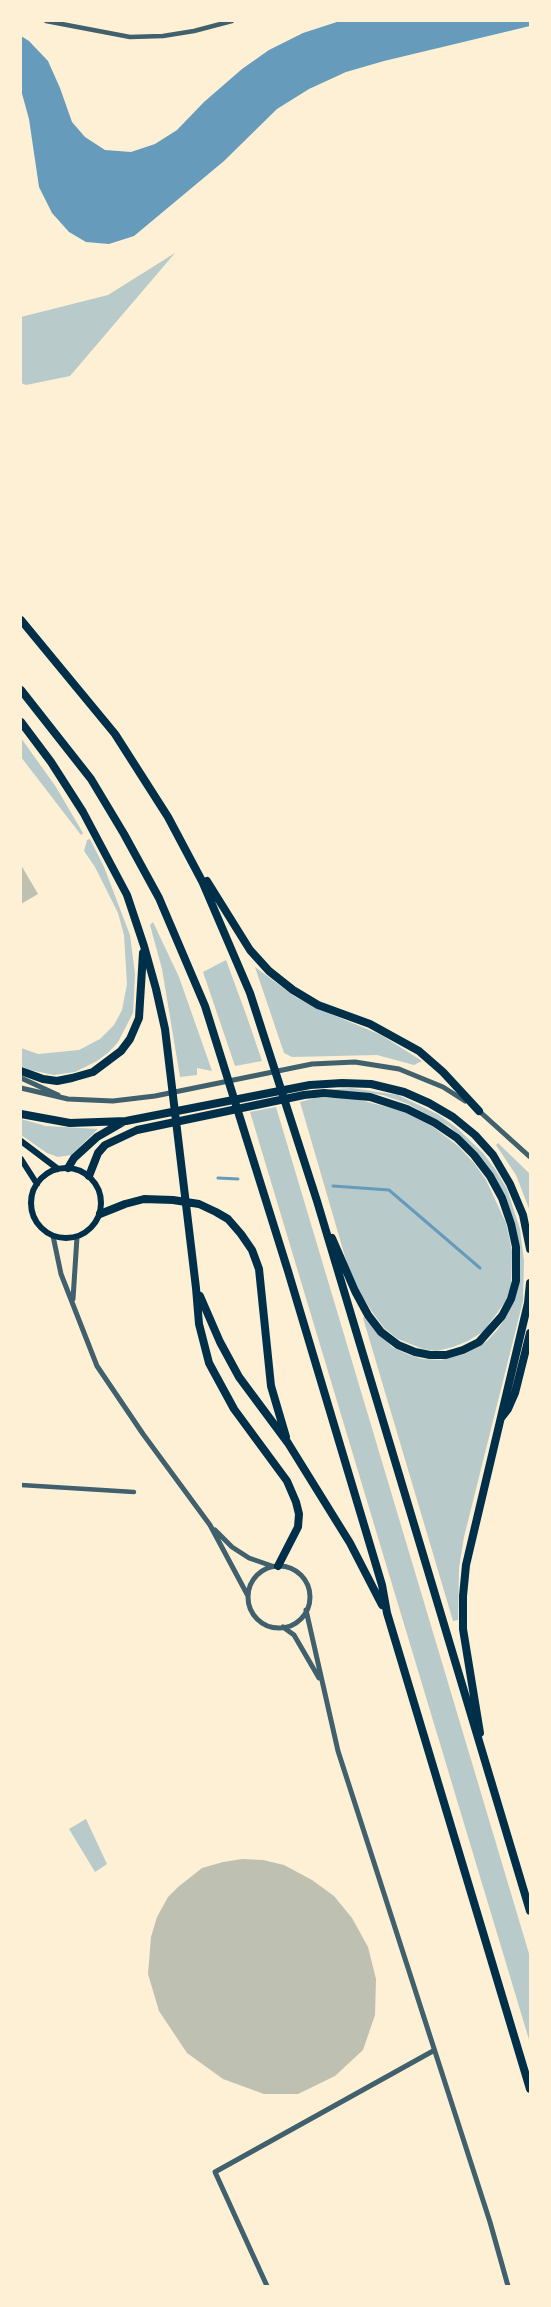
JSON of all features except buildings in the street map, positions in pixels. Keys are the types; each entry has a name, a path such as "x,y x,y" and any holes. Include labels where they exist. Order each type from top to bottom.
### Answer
{"highway":[{"path":"21,620 115,734 250,950 269,971 293,990 318,1005 370,1024 419,1051 443,1072 479,1110"},
{"path":"21,690 91,779 137,857 180,944 205,1006 226,1068 375,1563 387,1613 530,2089"},
{"path":"21,722 51,762 83,812 127,895 144,946 165,1029 199,1324 208,1363 234,1408 287,1480 299,1514 298,1527 276,1567"},
{"path":"179,836 228,939 250,993 272,1059 317,1201 530,1911"},
{"path":"21,1071 43,1079 72,1078 93,1072 121,1051 130,1040 139,1018 144,946"},
{"path":"21,1114 70,1123 126,1121 310,1085 371,1084 404,1092 453,1117 475,1135 493,1155 510,1184 523,1215 530,1250"},
{"path":"89,1176 98,1153 105,1144 137,1130 179,1120 324,1093 370,1097 407,1109 457,1138 490,1176 502,1198 511,1224 518,1265 511,1299 502,1316 479,1342 446,1355 430,1355 398,1345 381,1332 368,1315 355,1291 317,1201"},
{"path":"68,1168 74,1158 97,1137 126,1121"},
{"path":"100,1214 144,1199 173,1200 199,1204 216,1212 228,1219 242,1234 260,1269 271,1386 288,1443"},
{"path":"486,1769 466,1656 463,1596 471,1544 528,1303 530,1283"},
{"path":"196,1288 220,1342 239,1377 288,1443 350,1543 387,1613"},
{"path":"499,1421 515,1394 530,1333"}],"main road":[{"path":"21,1141 58,1169"},
{"path":"21,1159 37,1184"},
{"path":"68,1168 81,1171 89,1176 101,1196 100,1214 91,1228 77,1237 65,1238 53,1236 41,1228 32,1213 32,1198 37,1184 50,1172 68,1168"}],"street":[{"path":"46,21 130,37 163,36 232,21"},
{"path":"21,1088 68,1099 90,1101 135,1099 312,1064 355,1062 391,1067 425,1079 460,1096 479,1110 530,1157"},
{"path":"21,1078 68,1099"},
{"path":"53,1236 61,1274 98,1366 143,1434 210,1525 248,1596 251,1609 259,1620 272,1627 283,1627 297,1622 306,1610"},
{"path":"73,1300 77,1237"},
{"path":"21,1485 134,1492"},
{"path":"210,1525 232,1547 249,1558 276,1567 292,1569 304,1580 309,1593 306,1610 338,1751 490,2222 508,2286"},
{"path":"248,1596 256,1577 264,1570 276,1567"},
{"path":"283,1627 294,1635 322,1685"},
{"path":"267,2286 215,2172 433,2051"}],"shaded area":[{"path":"175,253 70,376 26,385 21,383 21,317 108,295"},
{"path":"21,738 56,787 83,833 81,835 21,757"},
{"path":"90,839 104,867 130,935 135,974 133,1013 118,1042 109,1052 75,1072 54,1075 21,1066 21,1048 38,1054 79,1050 100,1039 114,1025 122,1010 127,984 124,935 118,913 95,867 84,851 87,840"},
{"path":"153,922 179,977 212,1071 197,1068 197,1075 180,1077 162,969 150,925"},
{"path":"226,960 262,1061 235,1066 203,972"},
{"path":"255,967 294,996 314,1007 381,1035 422,1061 414,1065 377,1055 292,1057 284,1053"},
{"path":"351,1088 398,1095 439,1115 457,1128 483,1153 495,1169 507,1189 520,1229 524,1261 523,1301 464,1537 459,1568 458,1620 453,1621 363,1318 392,1347 407,1354 422,1359 441,1360 465,1354 487,1341 508,1314 519,1284 520,1251 511,1213 466,1142 450,1127 408,1104 383,1095 324,1090"},
{"path":"315,1098 352,1098 403,1111 433,1127 458,1146 474,1163 486,1180 506,1223 512,1251 511,1290 484,1331 453,1347 437,1351 423,1349 398,1339 384,1328 373,1313 360,1293 348,1267 300,1102"},
{"path":"276,1107 530,1957 530,2043 250,1112"},
{"path":"21,1119 46,1126 98,1129 71,1155 58,1157 47,1153 21,1135"},
{"path":"498,1143 530,1174 530,1211 516,1175 496,1145"},
{"path":"86,1819 107,1864 95,1872 69,1829"}],"water":[{"path":"340,21 530,21 530,26 384,61 346,72 309,89 277,109 224,161 134,236 109,244 86,242 69,232 52,213 39,187 29,119 21,90 21,36 48,61 72,122 85,137 105,150 131,152 155,144 177,130 204,102 242,69 269,50 303,33"}],"waterway":[{"path":"218,1178 238,1179"},
{"path":"333,1186 389,1190 480,1268"}]}
